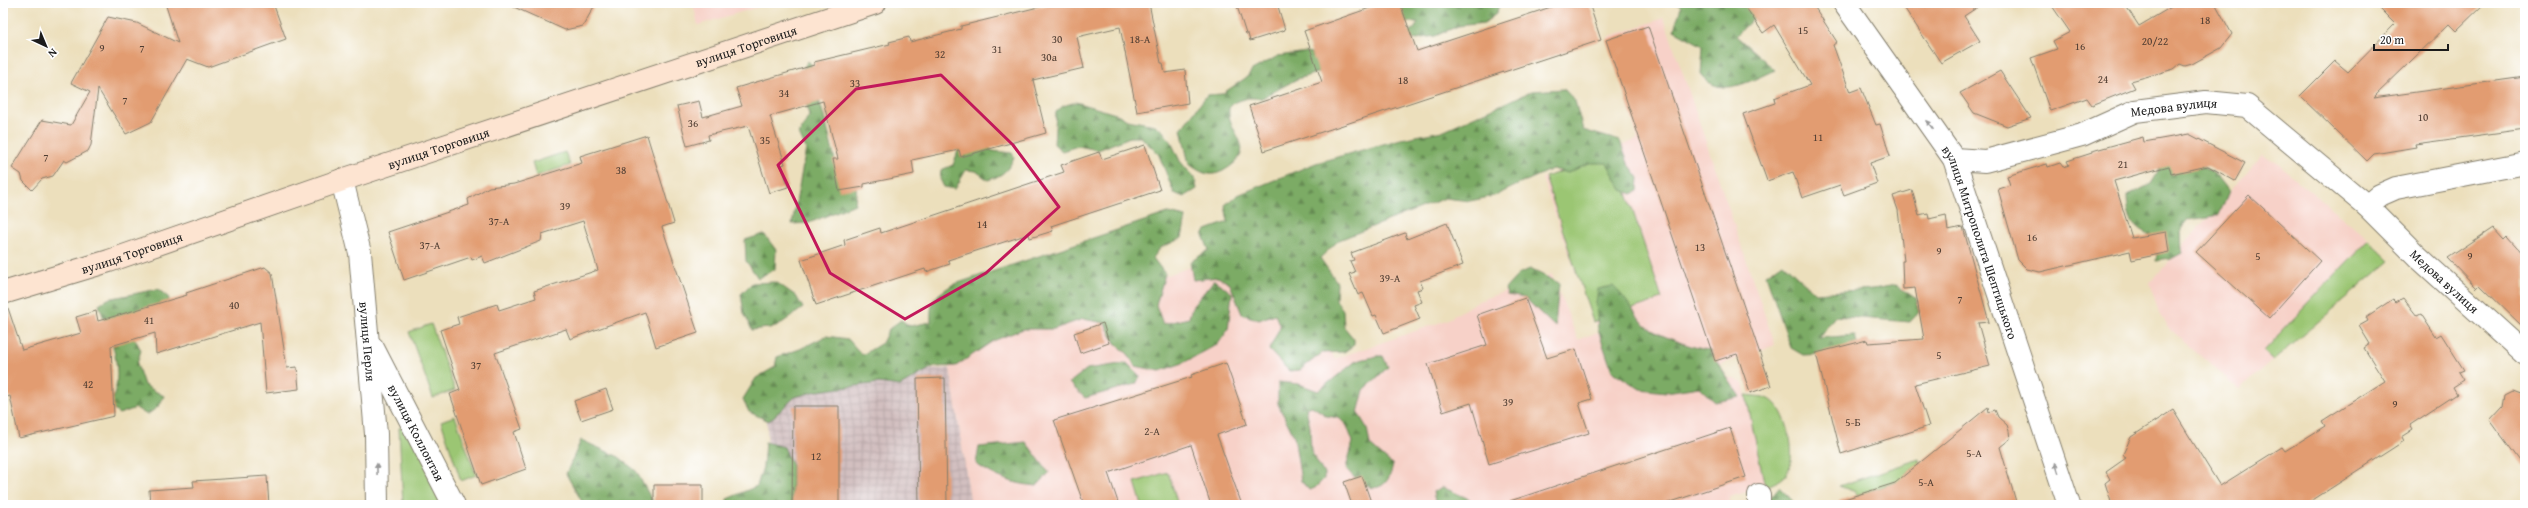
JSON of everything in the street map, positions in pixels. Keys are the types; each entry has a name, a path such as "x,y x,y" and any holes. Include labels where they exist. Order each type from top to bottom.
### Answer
{"main road":[{"name":"вулиця Торговиця","path":"3,293 110,261 342,180 875,3"}],"street":[{"name":"вулиця Митрополита Шептицького","path":"1844,3 1954,159 2069,505"},
{"name":"Медова вулиця","path":"1954,159 1985,161 2082,136 2135,111 2206,102 2247,106 2367,206 2417,256 2525,354"},
{"path":"2367,206 2380,195 2396,188 2525,163"},
{"name":"вулиця Перля","path":"342,180 360,253 376,434 377,505"},
{"name":"вулиця Коллонтая","path":"368,338 454,505"}],"highlighted area":[{"path":"941,75 1013,145 1059,207 986,273 905,319 830,273 778,165 856,89"}],"shaded area":[{"path":"693,3 771,3 698,25"},
{"path":"1664,18 1775,345 1716,366 1594,323 1542,178 1638,139 1608,37"},
{"path":"2262,155 2278,164 2363,235 2390,261 2239,389 2171,331 2159,314 2150,283"},
{"path":"1292,232 1334,359 1447,320 1476,302 1552,274 1578,340 1595,333 1743,382 1765,487 1729,497 1730,505 971,505 950,368 950,350"},
{"path":"950,368 971,505 769,505 766,383"}],"green space":[{"path":"1399,3 1500,3 1496,14 1484,23 1458,26 1435,36 1416,39 1360,60 1297,79 1262,98 1248,98 1235,102 1229,108 1230,118 1242,148 1235,163 1223,171 1213,174 1201,172 1189,164 1181,129 1207,95 1222,94 1247,77 1252,70 1278,56 1307,52 1322,56 1409,32 1415,28 1418,22 1398,22"},
{"path":"1676,3 1768,3 1736,36 1775,70 1737,86 1718,86 1709,82 1701,75 1703,46 1674,30 1681,7"},
{"path":"808,61 815,69 815,87 826,123 838,173 857,183 855,204 809,223 792,224 806,149 799,134 809,116 800,73"},
{"path":"1564,89 1575,101 1583,130 1620,141 1628,163 1639,178 1638,191 1632,194 1622,190 1607,163 1589,163 1568,173 1552,169 1494,196 1470,201 1445,198 1339,240 1320,258 1337,282 1336,300 1343,310 1344,327 1354,339 1354,345 1344,352 1322,353 1300,370 1289,371 1269,350 1280,327 1275,314 1259,320 1242,314 1230,284 1218,277 1193,280 1190,262 1209,250 1203,235 1206,230 1228,222 1225,205 1238,195 1316,163 1401,139 1442,131 1532,91"},
{"path":"1076,102 1119,115 1127,120 1155,125 1162,130 1171,142 1180,161 1195,179 1197,189 1184,197 1174,193 1159,155 1141,137 1130,137 1098,150 1078,146 1062,151 1054,144 1056,112 1063,106"},
{"path":"947,124 993,151 1012,153 1014,157 1010,166 997,177 988,180 976,171 966,170 955,189 944,187 940,179 941,170 953,165 958,151"},
{"path":"2158,151 2214,172 2229,191 2219,215 2188,220 2181,229 2182,253 2171,259 2156,261 2159,239 2144,232 2134,224 2129,213 2127,196 2151,184 2162,166"},
{"path":"565,152 570,165 536,176 532,163"},
{"path":"1614,154 1662,299 1593,322 1545,177"},
{"path":"1168,213 1186,217 1182,238 1160,248 1153,258 1165,274 1156,305 1163,324 1189,318 1192,307 1214,280 1232,293 1228,330 1218,344 1183,363 1160,371 1135,366 1128,354 1115,343 1105,323 1083,319 1054,329 1023,329 993,341 956,366 933,367 900,386 879,383 817,391 795,397 769,421 749,412 743,399 756,378 775,367 777,357 800,349 826,336 848,339 862,355 882,343 889,329 901,320 910,326 931,322 931,308 934,299 952,285"},
{"path":"764,234 776,250 775,269 758,278 746,261 745,240"},
{"path":"2368,240 2390,261 2273,360 2263,351"},
{"path":"1783,263 1815,293 1873,289 1896,285 1915,298 1919,312 1910,322 1835,316 1819,338 1855,335 1859,352 1803,355 1791,348 1766,275"},
{"path":"1530,269 1559,283 1555,327 1525,298 1507,295 1505,289 1520,273"},
{"path":"776,282 796,296 803,308 776,327 752,330 744,313 741,294 752,283"},
{"path":"1613,286 1650,329 1694,347 1709,350 1740,397 1715,402 1699,387 1666,392 1640,389 1612,371 1598,330 1596,303 1598,289"},
{"path":"158,289 169,298 166,308 133,336 141,350 137,364 144,385 164,396 159,406 147,415 136,408 119,414 110,407 115,394 117,368 112,343 99,305 108,299"},
{"path":"431,324 455,390 433,398 409,332"},
{"path":"1383,356 1388,367 1364,390 1358,413 1367,428 1370,445 1393,465 1390,476 1385,483 1379,487 1373,488 1359,482 1352,476 1346,468 1353,442 1347,426 1339,418 1327,416 1312,406 1306,408 1310,427 1311,451 1324,474 1324,479 1315,488 1309,490 1301,481 1294,436 1278,404 1278,382 1299,384 1318,391 1356,361"},
{"path":"1127,363 1140,376 1136,384 1085,398 1069,383 1087,369"},
{"path":"1746,395 1765,397 1774,403 1781,411 1789,434 1791,459 1789,470 1782,479 1765,487"},
{"path":"455,416 476,475 461,481 441,421"},
{"path":"414,426 443,505 403,505 399,428"},
{"path":"581,440 619,457 636,471 652,500 651,505 584,505 566,474"},
{"path":"765,442 784,447 792,466 792,505 727,505 727,499 757,486 763,467"},
{"path":"1026,442 1049,473 1037,486 1005,480 976,464 979,447"},
{"path":"1919,459 1920,464 1907,473 1908,478 1857,495 1856,492 1839,486"},
{"path":"1168,472 1178,505 1142,505 1135,482"},
{"path":"1442,487 1467,498 1475,505 1436,505 1433,492"},
{"path":"1779,487 1791,499 1794,505 1764,505"}],"building":[{"path":"165,3 273,3 286,39 208,67 187,59 151,122 126,134 98,89 91,145 88,151 67,162 64,160 53,176 42,179 32,190 23,181 21,174 12,168 42,120 71,125 90,92 71,83 108,17 137,23 178,43"},
{"path":"505,3 596,3 583,26 565,30"},
{"path":"1055,3 1149,3 1161,63 1163,63 1165,73 1185,70 1188,103 1137,112 1120,27 1077,37 1084,68 1033,80 1046,133 961,157 959,150 912,160 914,174 864,184 864,187 839,191 833,159 838,159 823,101 770,116 785,164 782,165 788,187 769,193 748,126 708,135 709,140 687,146 677,106 699,101 703,117 742,106 736,88 814,65 814,62 890,44 889,42 909,37 910,42 961,29 961,26"},
{"path":"1236,3 1277,3 1285,30 1250,41 1248,34 1246,34"},
{"path":"1384,3 1400,3 1417,51 1563,3 1589,3 1601,40 1264,151 1249,106 1322,82 1304,31"},
{"path":"1743,3 1812,3 1837,42 1833,45 1850,92 1861,88 1876,125 1880,124 1890,156 1870,163 1877,183 1844,195 1840,185 1802,198 1793,172 1767,181 1743,114 1775,103 1774,98 1810,85 1774,25 1763,33"},
{"path":"1901,3 1984,3 1964,16 1980,41 1941,63"},
{"path":"2050,3 2124,3 2139,26 2178,3 2215,3 2232,34 2221,48 2192,64 2185,66 2180,64 2174,69 2131,81 2135,88 2092,105 2087,98 2050,111 2031,58 2057,49 2053,41 2070,32"},
{"path":"2374,3 2485,3 2456,31 2449,24 2373,98 2525,77 2525,129 2415,144 2416,147 2374,154 2367,161 2300,96 2335,61 2348,72 2395,24"},
{"path":"1648,26 1771,386 1750,393 1737,354 1715,361 1606,40"},
{"path":"2000,71 2031,118 2007,126 1974,113 1960,93"},
{"path":"2189,134 2245,163 2235,181 2208,166 2171,174 2169,166 2114,181 2132,238 2166,232 2169,252 2132,260 2130,251 2040,272 2027,269 2018,260 1998,189 2010,185 2007,176 2047,164 2048,167 2060,163 2063,167 2069,165 2067,161 2092,153 2092,151 2143,137 2144,142"},
{"path":"647,135 674,223 662,227 698,333 656,347 645,312 570,339 566,329 495,353 522,429 514,432 526,469 481,485 450,394 460,390 440,330 459,324 457,317 497,304 499,310 536,298 534,291 598,270 583,221 542,234 541,241 485,263 482,256 472,260 471,257 404,280 388,232 469,205 468,199 489,187 514,184 582,163 580,156"},
{"path":"1145,145 1160,190 1051,226 1053,231 1030,238 1029,234 948,260 950,264 926,272 925,269 816,305 801,260 845,245 844,240 880,228 881,233 1064,172 1061,165 1099,152 1102,159"},
{"path":"1912,190 1919,215 1928,213 1929,219 1946,215 1948,230 1963,227 1989,322 1978,323 1990,366 1915,384 1929,426 1841,454 1816,353 1867,340 1868,343 1924,339 1915,288 1903,289 1902,261 1904,261 1898,210 1893,196"},
{"path":"2249,195 2320,261 2269,318 2196,252"},
{"path":"1447,223 1463,265 1420,281 1423,288 1417,290 1422,302 1414,305 1420,319 1384,333 1376,315 1373,316 1363,293 1358,295 1349,274 1355,272 1350,261 1354,260 1351,253 1405,233 1407,239"},
{"path":"2493,228 2504,240 2507,237 2525,257 2525,329 2480,285 2477,288 2448,258"},
{"path":"265,267 272,273 287,368 297,367 299,389 266,393 260,322 156,354 155,333 111,346 114,416 19,438 10,396 3,398 3,305 7,305 22,350 81,333 76,317 96,311 98,321 187,295 186,293"},
{"path":"1525,298 1547,358 1576,349 1592,399 1579,403 1589,433 1489,464 1471,403 1443,412 1428,364 1487,345 1477,315"},
{"path":"2403,298 2417,316 2421,314 2436,337 2441,334 2464,370 2459,372 2464,380 2453,387 2457,394 2410,425 2413,430 2402,437 2404,441 2305,505 2112,505 2105,483 2110,479 2106,472 2126,458 2123,454 2131,437 2173,410 2220,486 2282,447 2285,451 2325,426 2322,421 2385,381 2364,348 2370,344 2359,326 2368,321 2366,317 2393,299 2396,302"},
{"path":"1103,323 1109,343 1080,353 1074,333"},
{"path":"1226,363 1247,424 1217,435 1242,505 1211,505 1191,445 1108,473 1119,505 1084,505 1054,420 1192,377 1191,375"},
{"path":"945,378 947,505 919,505 917,379"},
{"path":"606,389 613,409 581,420 574,401"},
{"path":"2512,391 2525,396 2525,468 2490,420 2502,407 2504,395"},
{"path":"793,406 839,406 839,505 792,505"},
{"path":"1988,407 1989,412 1995,410 1998,417 2007,425 2009,431 2010,439 2000,447 2017,505 1839,505 1838,501 1895,483"},
{"path":"1730,428 1746,477 1662,505 1511,505 1510,501"},
{"path":"267,476 269,505 150,505 149,490 194,487 193,481"},
{"path":"1362,476 1372,505 1352,505 1344,482"},
{"path":"654,485 703,485 703,505 654,505"}]}
